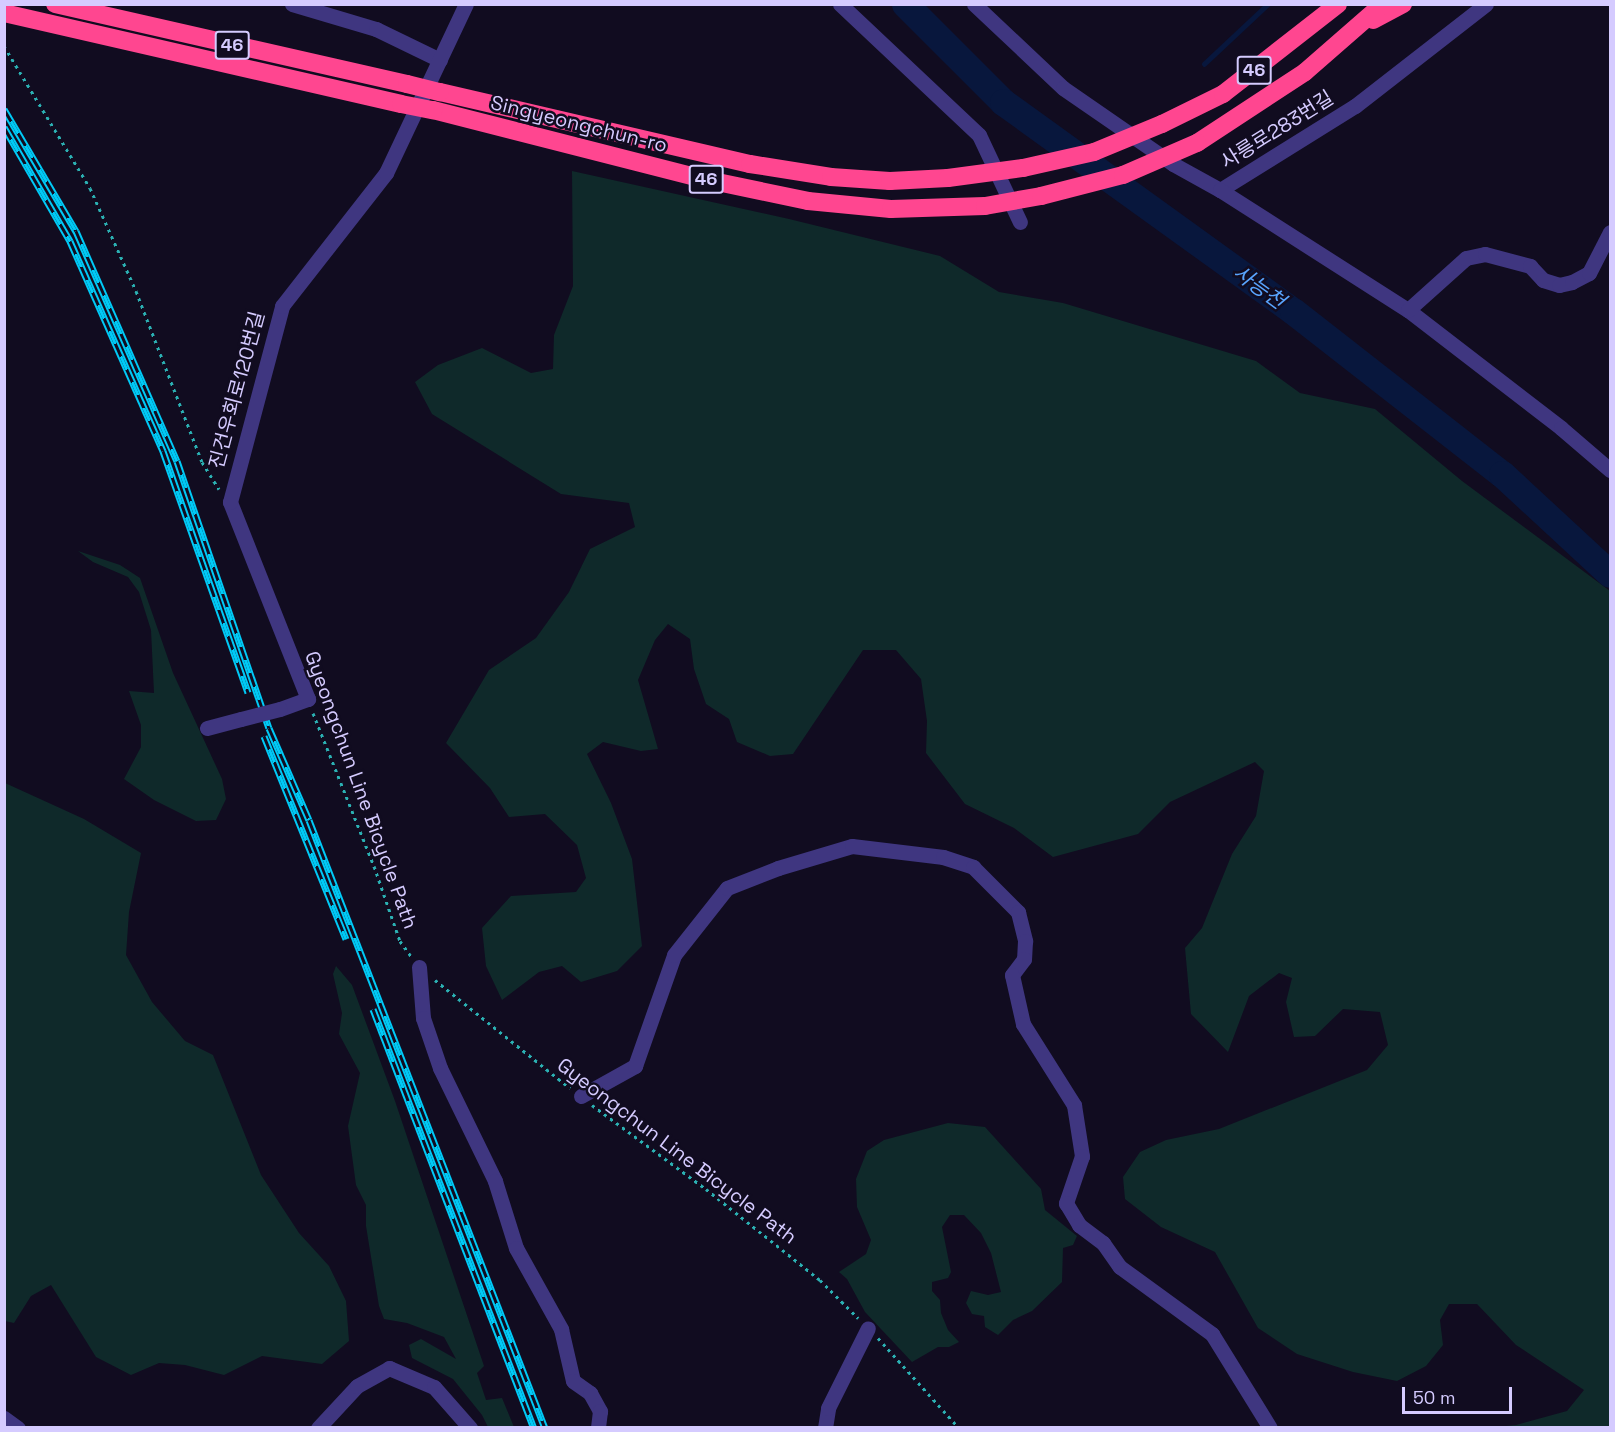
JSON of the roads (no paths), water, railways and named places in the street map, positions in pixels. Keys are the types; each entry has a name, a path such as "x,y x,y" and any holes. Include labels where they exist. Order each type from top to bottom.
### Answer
{"highway":[{"name":"Singyeongchun-ro","path":"56,5 750,164 855,179 890,181 948,178 1023,168 1094,152 1162,124 1223,94 1338,4"},
{"name":"Singyeongchun-ro","path":"4,13 433,110 703,179 808,201 891,209 985,206 1041,196 1123,175 1197,143 1305,72 1383,4"},
{"path":"1355,28 1403,4"}],"street":[{"path":"292,4 325,9 376,29 440,60"},
{"name":"진건우회로120번길","path":"207,728 280,709 308,699 230,502 282,306 386,173 466,4"},
{"path":"840,4 979,135 1020,222"},
{"name":"사릉로283번길","path":"974,4 1063,88 1173,164 1220,190 1355,106 1486,4"},
{"path":"1220,190 1408,310 1552,421 1611,470"},
{"path":"1408,310 1430,293 1466,258 1485,254 1530,266 1544,280 1559,285 1572,282 1589,273 1611,232"},
{"path":"581,1096 635,1066 674,955 727,888 778,868 852,846 943,857 973,867 1018,912 1025,941 1024,959 1012,975 1023,1024 1074,1105 1082,1156 1066,1203 1079,1225 1103,1243 1119,1268 1212,1334 1270,1428"},
{"path":"419,967 423,1018 440,1068 495,1181 516,1248 561,1329 573,1381 590,1393 600,1411 598,1428"},
{"path":"825,1428 828,1408 868,1328"},
{"path":"318,1428 357,1386 389,1368 434,1387 470,1428"},
{"path":"4,1418 18,1428"}],"waterway":[{"name":"사능천","path":"905,4 1003,102 1293,311 1502,474 1610,574"},
{"path":"1204,64 1268,4"}],"railway":[{"path":"4,109 76,231 177,461 269,728 309,820 545,1428"},
{"path":"4,127 70,241 163,451 248,693"},
{"path":"264,736 346,939"},
{"path":"373,1009 534,1428"}]}
